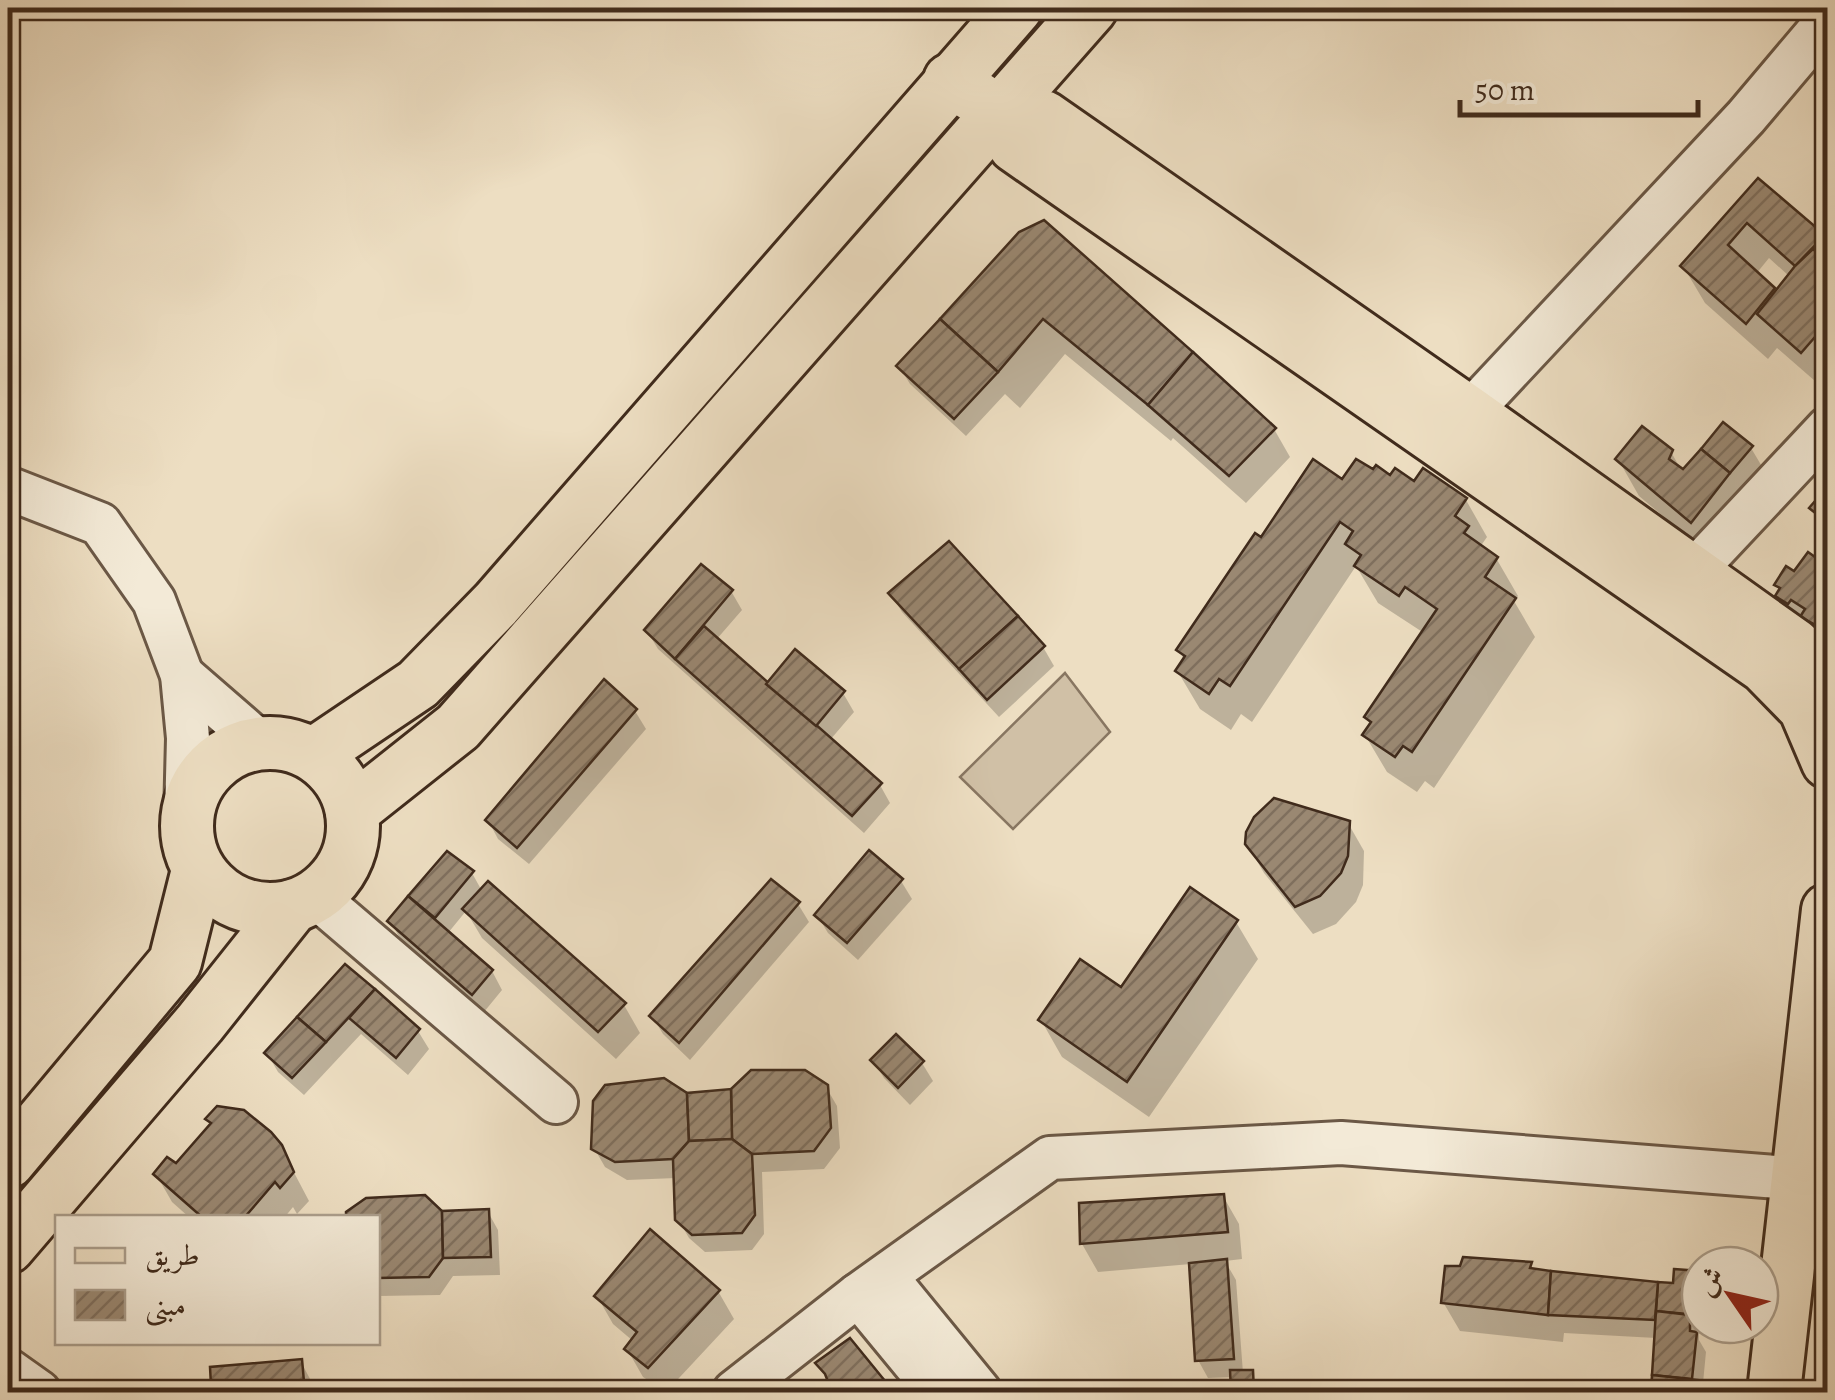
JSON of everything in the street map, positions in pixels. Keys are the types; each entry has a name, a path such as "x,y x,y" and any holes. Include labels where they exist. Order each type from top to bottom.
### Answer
{"main road":[{"path":"314,754 418,684 496,604 1016,8"},
{"path":"352,811 458,726 1091,8"},
{"path":"950,80 999,112 1044,117 1469,412 1794,644 1828,676"},
{"path":"999,112 1015,146 1765,666 1805,708 1828,762"},
{"path":"8,1246 304,901 334,880 346,859 353,835 352,811 345,788 332,770 314,754 288,744 259,742 232,751 209,768 193,791 186,818 188,845 198,870 216,891 240,904 266,910 304,901"},
{"path":"8,1162 175,962 198,870"},
{"path":"1807,1392 1828,910"},
{"path":"1774,1392 1817,1183"}],"street":[{"path":"1469,412 1746,117 1828,20"},
{"path":"1693,572 1828,428"},
{"path":"8,488 100,524 154,601 182,675 188,738 186,818"},
{"path":"182,675 259,742"},
{"path":"304,901 556,1102"},
{"path":"734,1392 783,1378 872,1286 1050,1158 1341,1143 1817,1183"},
{"path":"872,1286 938,1392"},
{"path":"872,1286 980,1392"},
{"path":"8,1370 39,1392"}],"shaded area":[{"path":"1065,673 1110,732 1013,829 960,777"}],"building":[{"path":"1758,178 1825,235 1795,266 1747,223 1728,245 1775,288 1746,324 1680,266"},
{"path":"1044,220 1193,352 1148,405 1043,319 998,372 940,319 1019,232"},
{"path":"1813,249 1828,262 1828,322 1801,353 1757,314"},
{"path":"940,319 998,372 954,419 896,366"},
{"path":"1193,352 1276,428 1229,476 1148,405"},
{"path":"1723,422 1753,446 1730,473 1701,449"},
{"path":"1642,426 1673,450 1669,459 1683,469 1701,449 1730,473 1691,523 1615,459"},
{"path":"1313,459 1342,479 1356,459 1373,469 1376,465 1390,475 1395,468 1414,481 1423,468 1467,498 1455,516 1469,526 1464,533 1498,557 1485,577 1516,598 1412,752 1403,746 1395,757 1362,735 1371,722 1364,717 1437,609 1405,587 1399,596 1354,566 1361,555 1345,544 1353,531 1340,522 1230,686 1219,679 1209,694 1175,671 1185,656 1176,650 1255,533 1261,537"},
{"path":"1828,486 1828,523 1809,508"},
{"path":"949,541 1018,616 959,669 888,593"},
{"path":"1808,552 1825,564 1828,561 1828,624 1824,629 1800,617 1805,609 1775,596 1780,588 1774,585 1786,566 1794,571"},
{"path":"701,564 733,590 675,659 644,630"},
{"path":"1018,616 1045,646 987,700 959,669"},
{"path":"704,626 882,783 852,816 675,659"},
{"path":"795,649 845,691 816,726 766,684"},
{"path":"604,679 637,709 517,848 485,820"},
{"path":"1274,798 1350,821 1348,856 1341,873 1320,896 1295,907 1245,844 1254,817"},
{"path":"869,850 903,879 847,943 814,915"},
{"path":"447,851 474,871 435,918 408,896"},
{"path":"771,879 800,902 679,1043 649,1016"},
{"path":"488,881 626,1003 598,1032 462,909"},
{"path":"1190,887 1238,920 1127,1082 1038,1020 1080,959 1121,987"},
{"path":"408,896 493,970 472,995 387,921"},
{"path":"345,964 375,989 326,1042 297,1017"},
{"path":"375,989 420,1029 396,1058 349,1018"},
{"path":"297,1017 326,1042 292,1078 264,1053"},
{"path":"896,1034 924,1061 898,1088 870,1060"},
{"path":"751,1070 805,1070 828,1085 831,1128 814,1151 752,1154 732,1139 731,1089"},
{"path":"664,1078 687,1093 689,1141 673,1159 615,1162 591,1149 593,1101 605,1085"},
{"path":"731,1089 732,1139 689,1141 687,1093"},
{"path":"217,1106 244,1110 282,1145 294,1172 280,1188 275,1182 247,1215 200,1215 153,1174 167,1157 176,1163 211,1123 205,1119"},
{"path":"732,1139 752,1154 755,1215 742,1233 692,1235 675,1220 673,1159 689,1141"},
{"path":"1224,1194 1228,1232 1080,1244 1079,1203"},
{"path":"425,1195 442,1211 443,1258 429,1277 380,1278 380,1215 346,1215 366,1198"},
{"path":"489,1209 491,1257 443,1258 442,1211"},
{"path":"650,1229 720,1290 648,1368 624,1349 637,1332 594,1296"},
{"path":"1463,1257 1532,1262 1530,1268 1551,1271 1548,1315 1441,1303 1445,1266 1460,1266"},
{"path":"1227,1259 1234,1359 1195,1361 1189,1263"},
{"path":"1674,1269 1680,1269 1680,1313 1656,1311 1658,1282 1673,1283"},
{"path":"1551,1271 1658,1282 1655,1320 1548,1315"},
{"path":"1656,1311 1680,1314 1680,1345 1696,1345 1692,1379 1652,1375"},
{"path":"850,1338 894,1392 832,1392 825,1374 815,1363"},
{"path":"302,1359 304,1382 320,1392 216,1392 211,1386 210,1367"},
{"path":"1230,1370 1253,1370 1254,1392 1231,1392"},
{"path":"1652,1375 1707,1381 1705,1392 1651,1392"}]}
